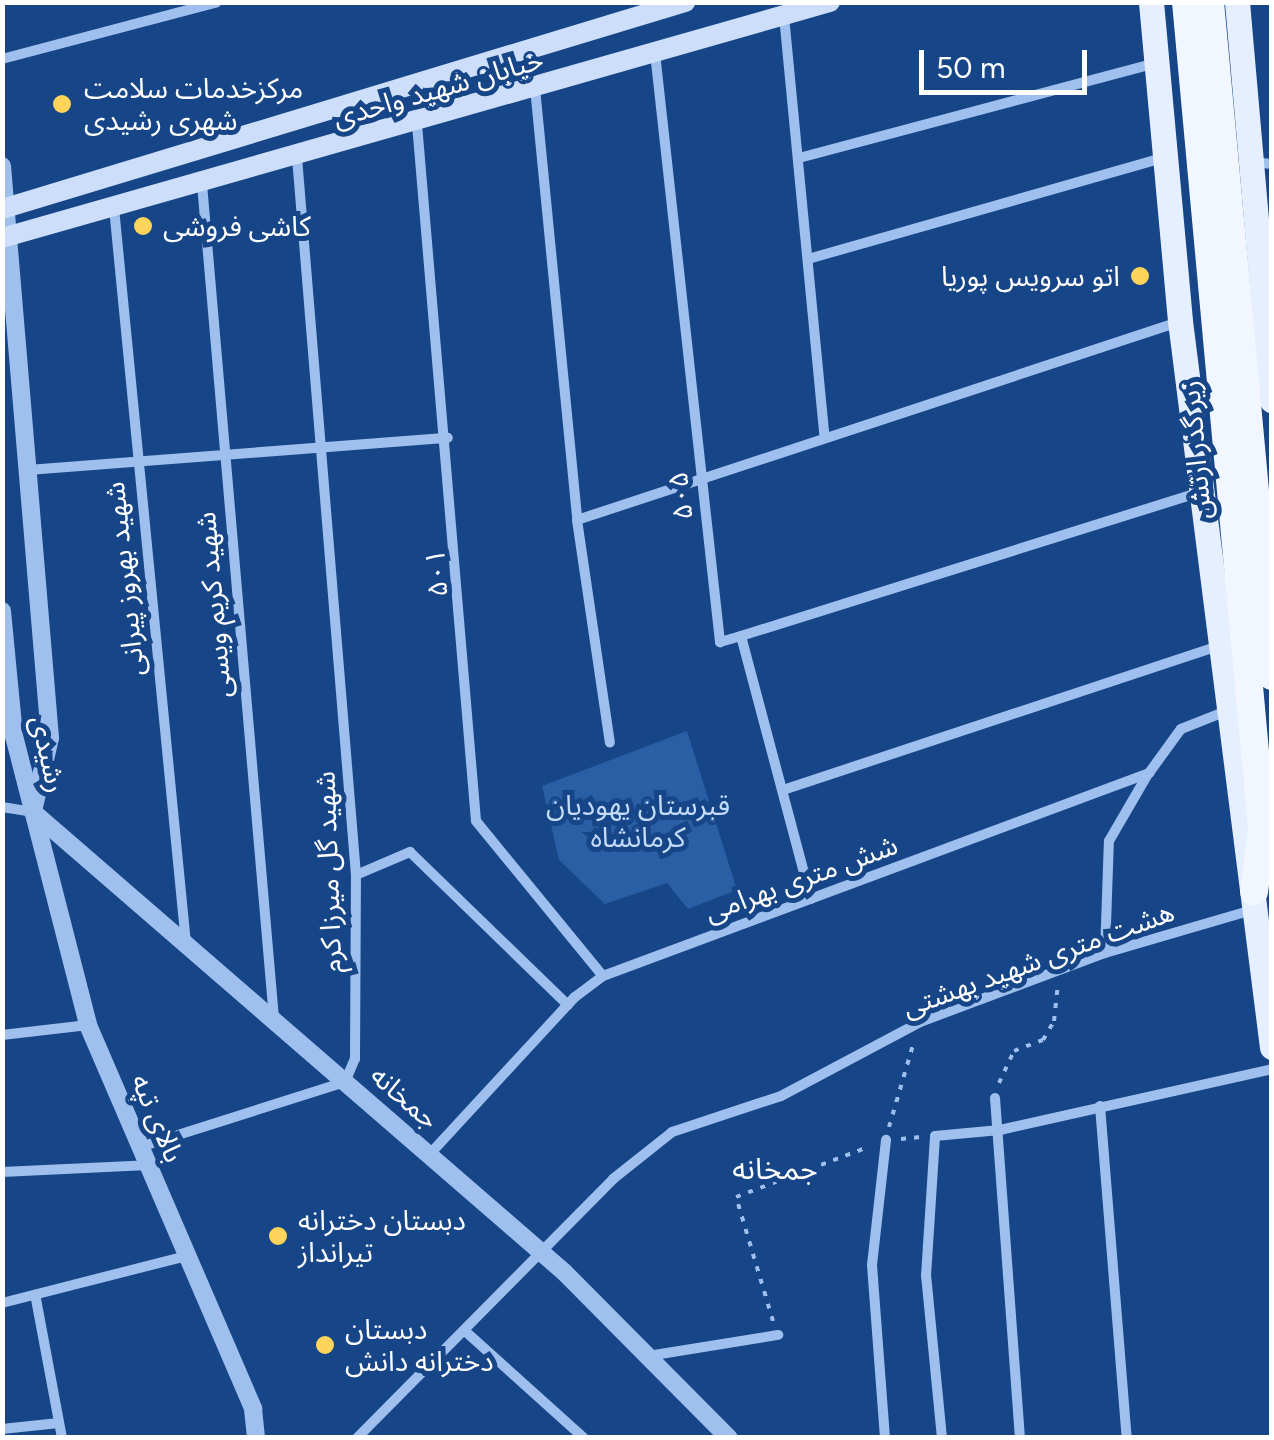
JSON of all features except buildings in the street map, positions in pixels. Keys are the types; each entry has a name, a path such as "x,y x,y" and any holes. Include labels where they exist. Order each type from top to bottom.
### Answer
{"highway":[{"name":"زیر گذر ارتش","path":"1186,2 1262,828 1255,900"},
{"name":"زیر گذر ارتش","path":"1210,2 1272,676"}],"main road":[{"name":"خیابان شهید واحدی","path":"4,208 646,8 686,2"},
{"name":"خیابان شهید واحدی","path":"6,238 417,124 830,2"},
{"path":"1150,2 1180,321 1272,1047"},
{"path":"1237,2 1261,163 1272,400"}],"street":[{"path":"2,58 217,2"},
{"path":"784,16 825,438"},
{"name":"۵۰۵","path":"655,52 720,642 741,636"},
{"path":"799,158 1156,63"},
{"path":"534,88 577,520 610,743"},
{"name":"۵۰۱","path":"417,124 448,438 476,821 603,976"},
{"name":"شهید گل میرزا کرم","path":"297,158 356,875 355,1059 346,1082"},
{"path":"808,259 1165,158"},
{"name":"رشیدی","path":"2,166 7,267 50,738 33,812"},
{"name":"شهید کریم ویسی","path":"202,184 221,453 274,1021"},
{"name":"شهید بهروز پیرانی","path":"114,208 134,461 186,944"},
{"path":"577,520 1180,321"},
{"path":"28,470 318,444 448,438"},
{"path":"811,898 741,636 1200,492"},
{"name":"رشیدی","path":"2,611 6,690 33,812"},
{"path":"783,790 1220,646"},
{"path":"1105,953 1109,842 1181,729 1229,710"},
{"name":"شش متری بهرامی","path":"429,1155 568,1005 603,976 1149,774"},
{"path":"2,807 33,812"},
{"name":"جمخانه","path":"33,812 540,1251 729,1438"},
{"name":"بالای تپه","path":"33,812 88,1025 253,1409 256,1438"},
{"path":"356,875 410,852 568,1005"},
{"name":"هشت متری شهید بهشتی","path":"357,1438 540,1251 672,1132 781,1096 920,1022 1255,900"},
{"path":"2,1035 88,1025"},
{"path":"942,1438 926,1276 935,1136 1000,1130 1272,1069"},
{"path":"2,1172 144,1156 346,1082"},
{"path":"995,1098 1020,1438"},
{"path":"1100,1106 1127,1438"},
{"path":"885,1438 872,1265 886,1140"},
{"path":"2,1304 36,1299 187,1256"},
{"path":"36,1299 62,1438"},
{"path":"465,1331 584,1438"},
{"path":"648,1356 778,1335"},
{"path":"2,1429 59,1423"}],"path":[{"path":"995,1098 1014,1051 1042,1040 1054,1021 1056,970"},
{"path":"886,1140 920,1022"},
{"path":"778,1335 736,1197 886,1140 935,1136"}],"green space":[{"name":"قبرستان یهودیان کرمانشاه","path":"687,731 737,890 688,909 667,883 605,904 559,860 542,786"}],"place":[{"name":"مرکزخدمات سلامت شهری رشیدی","path":"62,104"},
{"name":"کاشی فروشی","path":"143,226"},
{"name":"اتو سرویس پوریا","path":"1140,276"},
{"name":"دبستان دخترانه تیرانداز","path":"278,1236"},
{"name":"دبستان دخترانه دانش","path":"325,1345"}],"district":[{"name":"جمخانه","path":"775,1169"}]}
